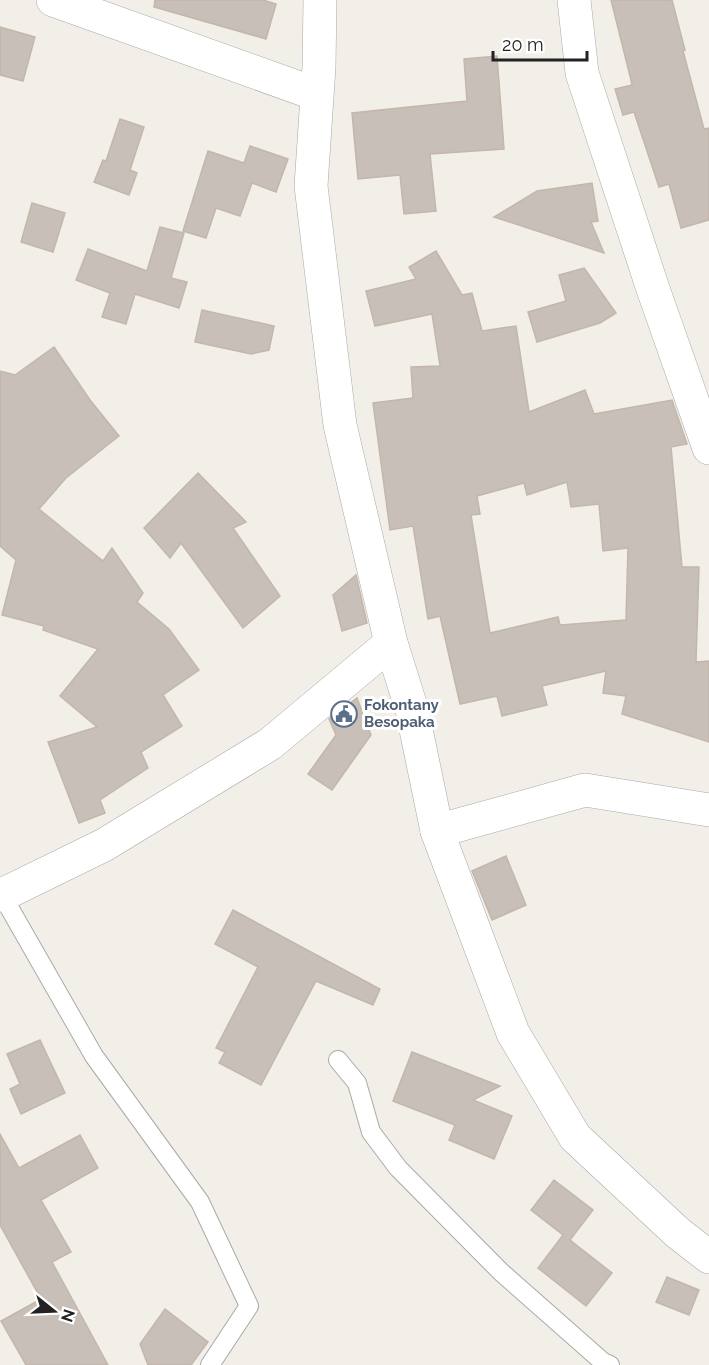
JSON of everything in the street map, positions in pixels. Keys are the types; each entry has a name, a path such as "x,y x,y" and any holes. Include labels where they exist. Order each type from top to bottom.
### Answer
{"street":[{"path":"53,0 316,94"},
{"path":"320,0 319,67 311,186 340,425 392,643 412,710 437,831 513,1033 575,1137 678,1233 709,1257"},
{"path":"574,0 582,73 652,289 709,448"},
{"path":"1,894 104,845 270,744 392,643"},
{"path":"437,831 585,790 709,810"}],"lane":[{"path":"1,894 94,1056 200,1202 249,1306 210,1365"},
{"path":"338,1060 357,1083 371,1132 398,1168 501,1272 603,1362 610,1365"}],"building":[{"path":"155,0 263,0 276,4 266,39 154,7"},
{"path":"611,0 672,0 704,129 709,128 709,220 681,228 669,184 659,187 634,112 623,115 615,89 632,85"},
{"path":"0,27 35,37 23,81 0,75"},
{"path":"497,56 504,149 430,154 436,211 404,214 400,175 358,179 352,113 467,101 464,59"},
{"path":"120,119 144,127 130,170 137,173 129,195 94,182 103,160 106,161"},
{"path":"250,146 288,159 276,192 252,183 240,216 216,208 206,238 183,231 208,151 244,163"},
{"path":"592,183 598,221 591,222 604,253 494,217 537,191"},
{"path":"32,203 65,213 53,252 21,242"},
{"path":"160,227 184,233 171,278 187,282 179,308 135,294 126,324 102,317 110,293 76,280 88,249 147,271"},
{"path":"436,251 462,295 472,293 482,331 516,326 529,412 585,390 594,414 672,400 687,444 671,447 682,567 699,567 696,662 709,661 709,742 622,714 626,696 603,693 606,671 542,686 547,705 502,716 497,696 460,704 440,616 428,619 413,526 390,530 373,403 413,398 411,367 440,366 432,314 375,326 366,291 416,279 409,267","holes":["567,482 571,507 599,504 603,551 628,548 626,620 560,625 558,617 490,633 471,515 480,514 477,496 524,483 527,495"]},
{"path":"584,268 616,313 600,323 537,342 528,312 566,301 559,275"},
{"path":"202,310 274,326 269,350 251,354 195,342"},
{"path":"54,347 90,400 119,436 66,478 39,509 103,561 112,548 143,593 137,602 169,629 199,670 163,695 182,726 141,752 148,768 100,800 105,813 79,823 48,742 97,727 60,696 98,649 43,630 44,626 2,615 16,560 0,546 0,371 15,375"},
{"path":"198,473 246,522 233,528 280,596 243,628 181,543 170,558 144,528"},
{"path":"356,575 367,623 342,631 333,595"},
{"path":"357,698 371,735 332,790 308,774 336,735 329,719"},
{"path":"506,856 526,905 492,920 472,871"},
{"path":"233,910 380,989 373,1005 316,981 261,1085 219,1063 225,1052 216,1048 258,967 215,944"},
{"path":"40,1040 65,1093 21,1114 10,1089 20,1084 7,1054"},
{"path":"412,1052 500,1086 473,1100 512,1116 494,1159 449,1140 455,1125 393,1101"},
{"path":"0,1134 19,1168 80,1135 98,1168 41,1200 71,1252 52,1262 108,1365 26,1365 1,1321 41,1299 0,1225"},
{"path":"554,1180 593,1210 570,1240 612,1273 586,1306 538,1268 563,1235 531,1210"},
{"path":"667,1277 699,1290 689,1315 656,1302"},
{"path":"165,1309 208,1342 191,1365 148,1365 140,1344"}],"place":[{"name":"Fokontany Besopaka","path":"344,714"}]}
